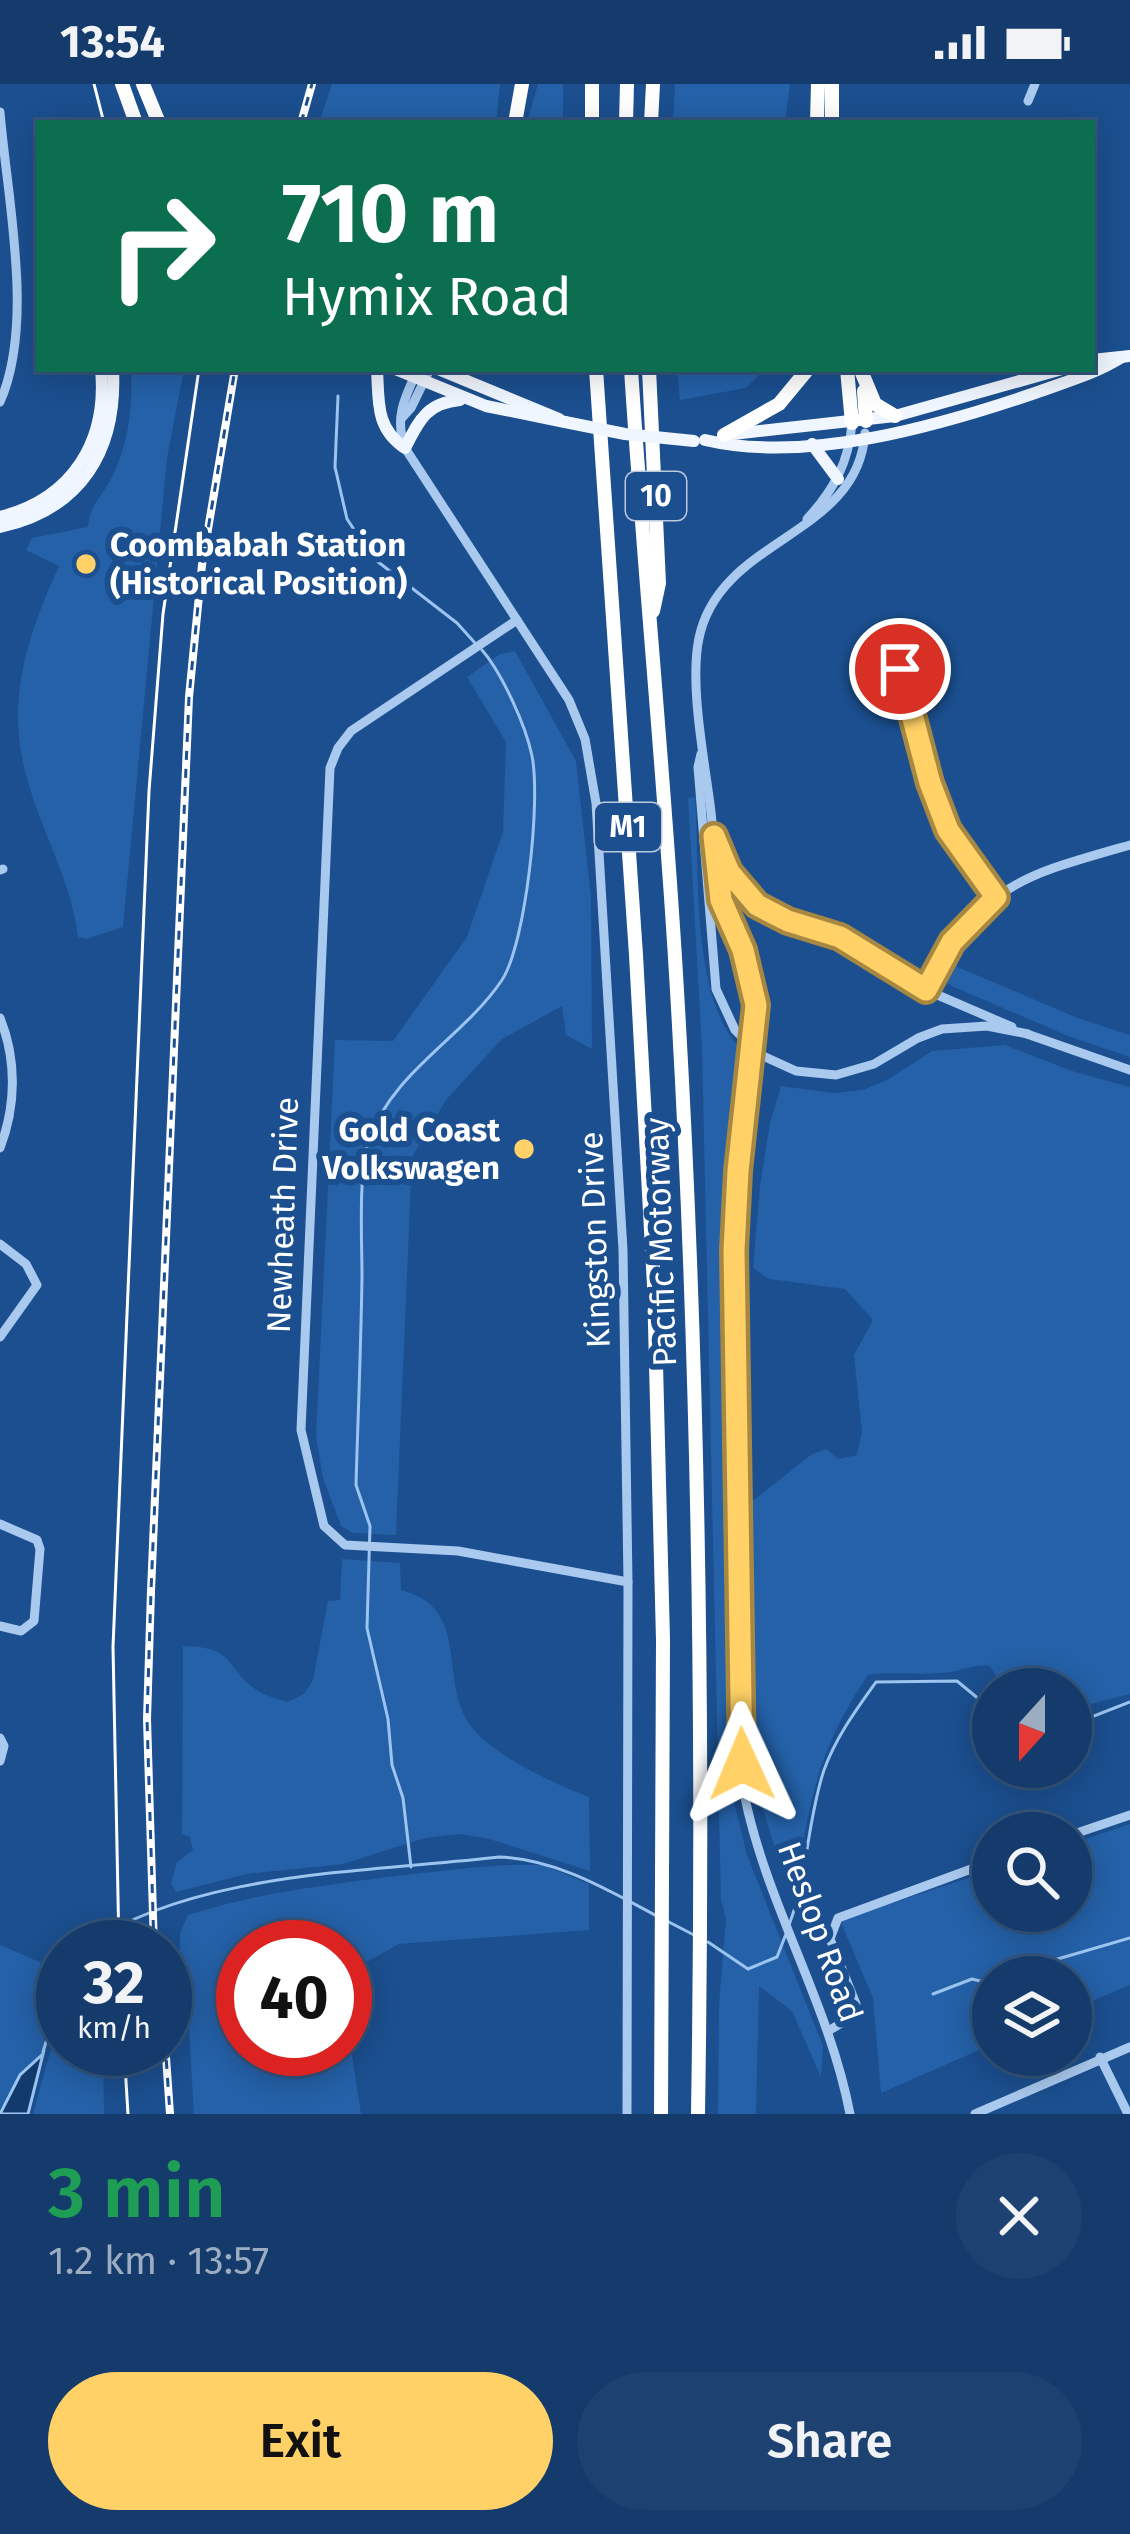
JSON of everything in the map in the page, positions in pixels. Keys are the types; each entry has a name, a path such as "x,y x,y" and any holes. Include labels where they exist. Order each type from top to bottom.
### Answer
{"highway":[{"path":"122,84 135,120"},
{"path":"142,84 158,120"},
{"path":"516,120 522,84"},
{"path":"592,84 592,120"},
{"path":"626,120 627,84"},
{"path":"651,120 653,84"},
{"path":"817,120 818,84"},
{"path":"832,84 832,120"},
{"name":"Pacific Motorway","path":"596,372 650,1192 663,1617 662,2114"},
{"name":"Pacific Motorway","path":"631,372 686,1171 701,1640 698,2114"},
{"name":"10","path":"650,372 658,583 651,622"},
{"path":"724,435 779,404 806,372"},
{"path":"857,372 858,430"},
{"path":"858,372 875,404 895,416"}],"main road":[{"path":"1095,360 1127,359"},
{"path":"699,441 724,435 858,430 988,409 1127,359"},
{"path":"0,517 38,504 82,465 101,417 101,372"},
{"path":"0,527 42,513 87,476 111,422 112,372"},
{"path":"377,372 381,420 392,440 405,448 425,412 445,402 467,400"},
{"path":"424,374 467,400 541,420 730,446 812,443 1051,372"},
{"path":"424,374 565,422"},
{"path":"812,443 838,479"}],"street":[{"path":"1028,101 1035,84"},
{"path":"0,112 18,331 12,370 0,402"},
{"name":"Kingston Drive","path":"424,374 401,404 405,448 569,700 585,739 596,802 621,1160 628,1582 627,2114"},
{"name":"Heslop Road","path":"800,526 838,479 858,430"},
{"name":"Heslop Road","path":"850,2114 842,2071 751,1822 743,1778 734,1250 754,987 721,900 695,676 706,613 737,570 820,517 845,490 857,471 858,430"},
{"name":"Newheath Drive","path":"517,620 351,731 330,768 301,1430 324,1526 337,1540 386,1549 458,1551 628,1582"},
{"path":"890,632 930,783 948,830 996,897"},
{"path":"703,743 698,767 713,971 722,1006 744,1040 774,1064 823,1076 874,1064 942,1029 987,1026 1028,1034"},
{"path":"714,836 729,872 757,905 788,921 840,937 926,990 1028,1034 1130,1070"},
{"path":"926,990 952,942 1015,883 1130,845"},
{"path":"0,1018 13,1090 0,1148"},
{"path":"0,1244 26,1264 37,1285 0,1337"},
{"path":"0,1524 37,1540 40,1549 34,1621 21,1631 0,1626"},
{"path":"0,1738 4,1746 0,1761"},
{"path":"1092,1828 1130,1815"},
{"path":"828,2031 850,2018 856,2004 830,1939 838,1918 972,1868"},
{"path":"975,2114 1130,2047"},
{"path":"1100,2057 1128,2114"},
{"path":"1003,2101 1009,2114"}],"shaded area":[{"path":"332,84 500,84 496,120 320,120"},
{"path":"538,84 563,84 563,120 528,120"},
{"path":"675,84 790,84 785,120 673,120"},
{"path":"131,372 183,372 167,458 123,927 86,939 78,937 69,894 31,792 20,744 19,691 24,666 38,615 59,566 26,550 32,538 88,527 123,449"},
{"path":"677,372 762,372 746,388 680,400"},
{"path":"515,651 576,761 591,896 592,1049 566,1035 562,1006 502,1039 446,1100 412,1157 396,1535 353,1533 341,1526 323,1478 316,1436 335,1040 393,1041 467,937 503,832 506,742 467,677 500,654"},
{"path":"695,797 705,963 723,1024 739,1047 723,1188 731,1790 747,1855 823,2046 821,2077 792,2011 759,1986 756,2114 718,2114 726,1919 721,1900 702,1049 688,798"},
{"path":"953,965 1130,1035 1130,1057 954,987 947,983"},
{"path":"1005,1045 1130,1087 1130,1694 1092,1704 1092,1668 974,1666 940,1673 868,1675 826,1754 794,1891 788,1893 755,1782 750,1503 812,1454 826,1449 838,1459 857,1455 862,1432 854,1355 873,1320 845,1289 769,1279 753,1268 770,1123 781,1086 834,1093 863,1090 932,1051"},
{"path":"342,1559 400,1563 401,1590 422,1598 444,1625 458,1697 472,1728 519,1764 589,1797 590,1871 459,1834 425,1838 343,1864 247,1874 176,1892 171,1883 177,1862 193,1850 190,1837 182,1834 183,1646 222,1654 265,1694 287,1702 304,1694 313,1680 328,1601 340,1600"},
{"path":"1130,1824 1130,1985 1092,2001 1092,1956 972,1956 972,2053 881,2093 873,1998 840,1920 972,1877 972,1932 1092,1932 1092,1837"},
{"path":"543,1865 589,1884 589,1930 399,1944 372,1959 372,1920 216,1920 216,2076 355,2076 361,2114 194,2114 192,1920 186,1920 188,1915 317,1886"},
{"path":"0,1945 36,1960 36,2059 0,2109"},
{"path":"36,2060 38,2076 28,2114 0,2114 20,2075"},
{"path":"43,2076 103,2076 104,2114 33,2114"}],"waterway":[{"path":"338,396 335,467 347,519 373,558 457,623 475,643"},
{"path":"411,1867 403,1798 392,1765 388,1719 367,1628 370,1526 356,1485 362,1188 369,1140 380,1116 411,1074 486,1001 511,962 518,936 533,836 532,756 512,700 482,650"},
{"path":"789,1925 824,1770 840,1735 876,1682 957,1681 972,1693"},
{"path":"1092,1717 1130,1702"},
{"path":"133,1920 177,1903 284,1879 499,1857 561,1869 657,1916"},
{"path":"665,1920 694,1935"},
{"path":"708,1942 748,1969 777,1957 786,1934"},
{"path":"1068,1956 1130,1938"},
{"path":"933,1994 972,1979"}],"tram line":[{"path":"94,84 103,120"},
{"path":"118,1920 113,1647 149,791 163,614 199,372"},
{"path":"126,2076 128,2114"}],"railway":[{"path":"302,120 312,84"},
{"path":"153,1920 147,1719 189,697 202,565 234,372"},
{"path":"167,2076 170,2114"}],"place":[{"name":"Coombabah Station (Historical Position)","path":"86,564"},
{"name":"Gold Coast Volkswagen","path":"524,1149"}],"route":[{"path":"742,1764 734,1250 742,1118 756,1005 750,971 721,900 714,836 729,872 757,905 788,921 840,937 926,990 952,942 996,897 948,830 930,783 900,669"}]}
